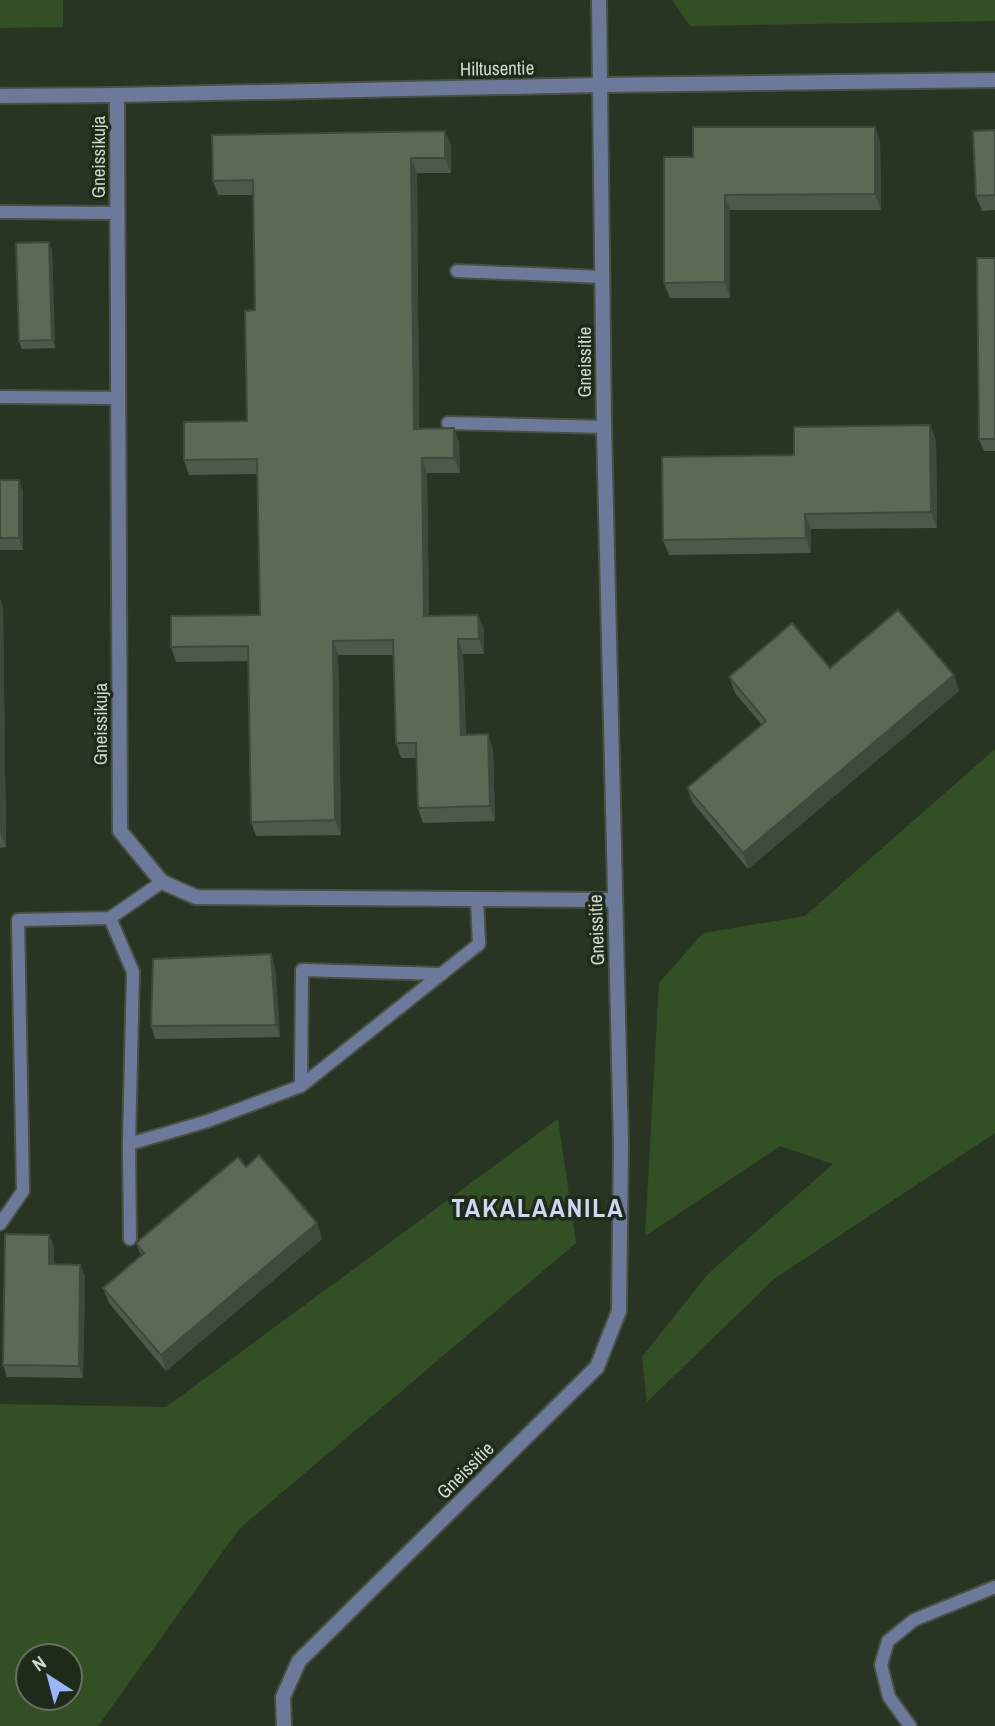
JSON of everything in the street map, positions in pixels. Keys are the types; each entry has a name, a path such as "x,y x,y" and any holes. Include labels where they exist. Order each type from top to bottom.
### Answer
{"street":[{"name":"Gneissitie","path":"284,1726 283,1697 299,1661 597,1367 619,1311 621,1144 604,427 599,0"},
{"name":"Hiltusentie","path":"0,96 995,80"},
{"name":"Gneissikuja","path":"117,95 120,831 162,882 196,897 614,900"}],"lane":[{"path":"0,212 117,213"},
{"path":"457,271 603,277"},
{"path":"0,397 118,397"},
{"path":"447,423 604,427"},
{"path":"0,1224 23,1191 18,920 110,918 162,882"},
{"path":"129,1144 208,1121 301,1086 479,944 477,899"},
{"path":"110,918 133,972 130,1239"},
{"path":"301,1086 302,970 442,974"},
{"path":"910,1726 889,1697 881,1665 888,1641 914,1620 995,1587"}],"green space":[{"path":"0,0 63,0 63,27 0,28"},
{"path":"672,0 995,0 995,21 690,26"},
{"path":"995,749 995,1133 774,1279 647,1402 642,1357 708,1274 833,1164 780,1146 645,1236 659,983 703,933 805,916"},
{"path":"558,1119 576,1243 239,1529 98,1726 0,1726 0,1404 166,1407"}],"building":[{"path":"693,127 875,127 875,194 725,195 725,282 664,283 664,157 693,157"},
{"path":"995,130 995,195 976,196 973,131"},
{"path":"445,131 445,158 411,158 414,429 454,428 454,458 422,458 424,616 478,615 479,639 458,639 461,735 488,734 490,806 418,808 416,743 396,743 393,640 333,641 335,820 251,822 248,646 171,647 171,616 260,615 257,459 184,460 184,422 247,421 245,311 255,310 253,180 213,181 212,135"},
{"path":"49,242 52,340 19,341 16,243"},
{"path":"977,258 995,258 995,439 979,439"},
{"path":"930,425 931,512 805,514 806,538 663,540 662,457 794,455 794,427"},
{"path":"0,480 19,480 19,538 0,538"},
{"path":"898,610 954,675 743,853 687,788 766,721 729,677 792,623 830,668"},
{"path":"271,954 276,1025 151,1026 153,959"},
{"path":"259,1155 317,1223 161,1355 103,1288 144,1253 136,1243 238,1157 246,1167"},
{"path":"5,1234 49,1235 49,1264 80,1265 79,1366 3,1365"}],"district":[{"name":"TAKALAANILA","path":"538,1207"}]}
